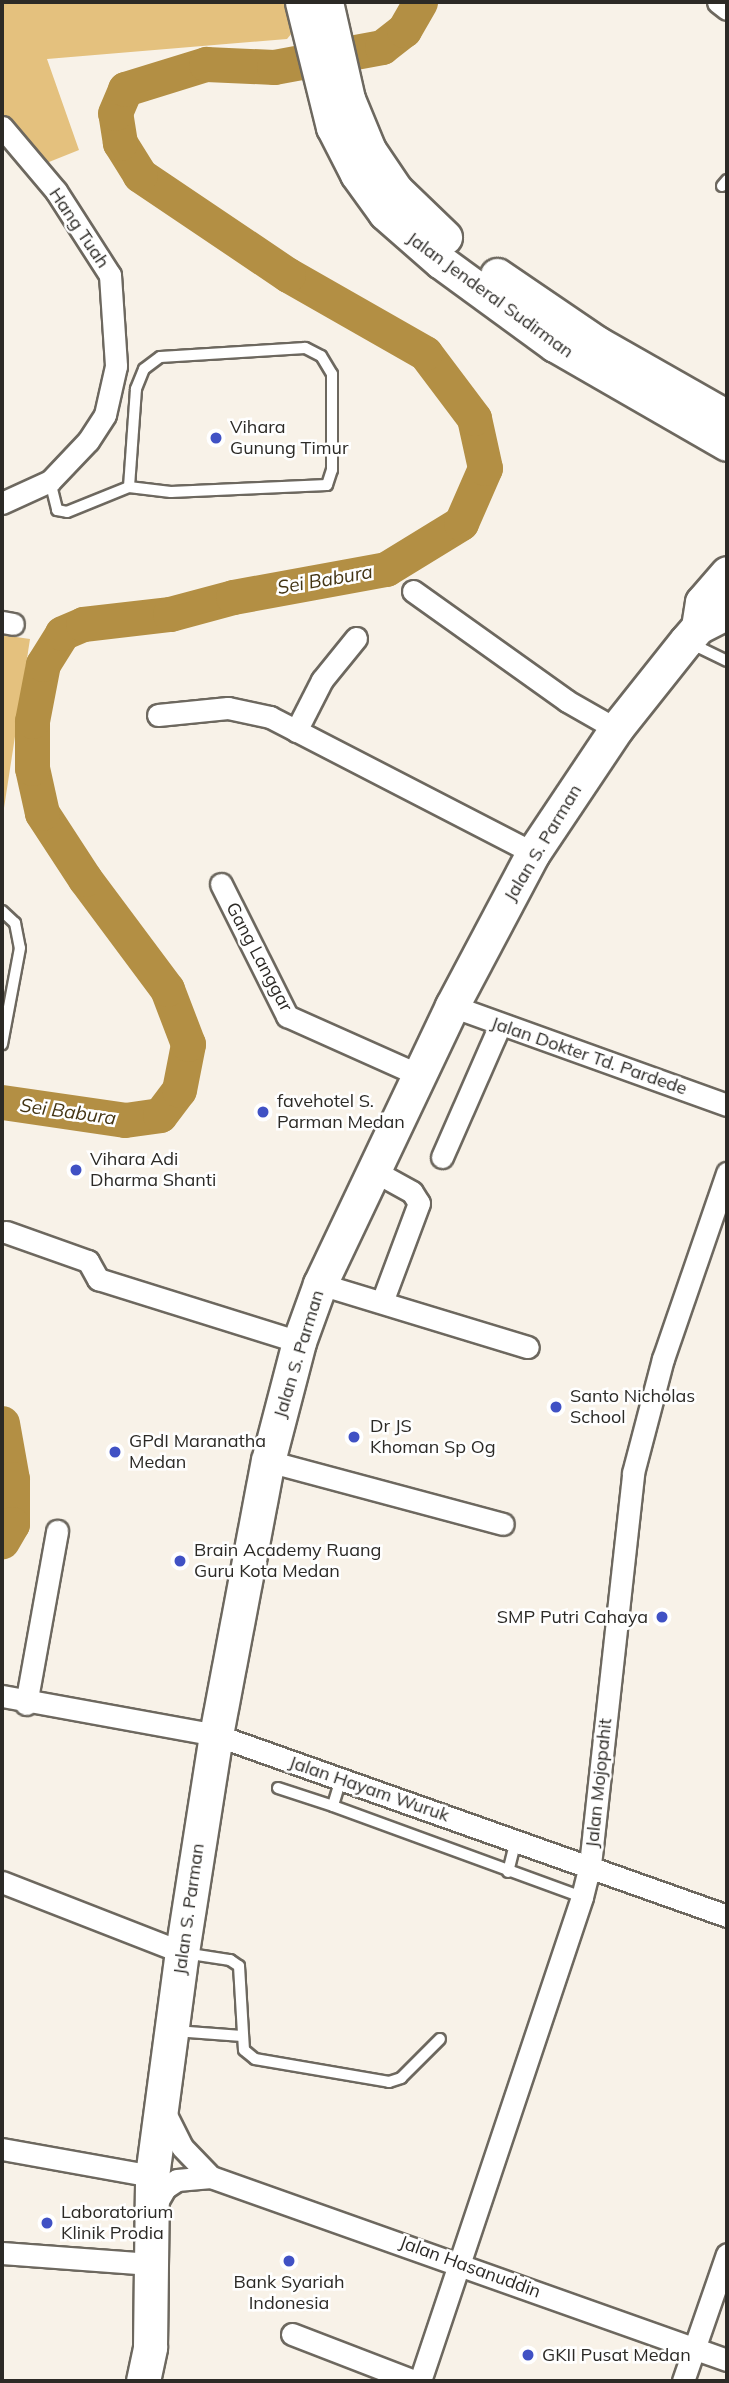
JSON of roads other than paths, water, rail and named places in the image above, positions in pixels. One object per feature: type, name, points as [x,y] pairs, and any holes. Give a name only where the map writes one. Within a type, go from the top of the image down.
[{"type":"main road","name":"Jalan Jenderal Sudirman","points":[[302,2],[337,101],[357,174],[409,237],[555,345],[727,444]]},
{"type":"main road","name":"Jalan Jenderal Sudirman","points":[[326,2],[337,101],[396,190],[426,221],[585,336],[722,410]]},
{"type":"main road","name":"Jalan S. Parman","points":[[692,634],[702,602],[727,573]]},
{"type":"main road","name":"Jalan S. Parman","points":[[143,2381],[150,2347],[149,2218],[152,2176],[182,1952],[216,1735],[268,1461],[299,1342],[320,1284],[419,1074],[533,853],[615,729],[692,634],[727,612]]},
{"type":"street","points":[[718,2],[727,9]]},
{"type":"street","name":"Hang Tuah","points":[[2,127],[56,191],[112,280],[116,366],[105,415],[50,481],[2,503]]},
{"type":"street","points":[[413,591],[567,701],[615,729]]},
{"type":"street","points":[[296,731],[322,680],[356,638]]},
{"type":"street","points":[[158,715],[228,708],[270,718],[533,853]]},
{"type":"street","name":"Gang Langgar","points":[[221,884],[287,1016],[419,1074]]},
{"type":"street","name":"Jalan Dokter Td. Pardede","points":[[452,1006],[500,1026],[727,1105]]},
{"type":"street","points":[[442,1157],[500,1026]]},
{"type":"street","points":[[374,1171],[412,1192],[419,1206],[382,1302]]},
{"type":"street","name":"Jalan Mojopahit","points":[[421,2381],[582,1898],[590,1865],[633,1473],[663,1359],[722,1200],[727,1173]]},
{"type":"street","points":[[6,1232],[88,1261],[98,1279],[299,1342]]},
{"type":"street","points":[[320,1284],[528,1347]]},
{"type":"street","points":[[268,1461],[503,1524]]},
{"type":"street","points":[[26,1704],[57,1531]]},
{"type":"street","name":"Jalan Hayam Wuruk","points":[[2,1696],[26,1704],[216,1735],[590,1865],[727,1916]]},
{"type":"street","points":[[2,1882],[182,1952]]},
{"type":"street","name":"Jalan Hasanuddin","points":[[162,2103],[182,2147],[211,2177]]},
{"type":"street","points":[[2,2149],[152,2176]]},
{"type":"street","name":"Jalan Hasanuddin","points":[[149,2218],[165,2188],[177,2180],[211,2177],[727,2360]]},
{"type":"street","points":[[2,2253],[151,2263]]},
{"type":"street","points":[[683,2381],[727,2255]]},
{"type":"street","points":[[292,2334],[414,2381]]},
{"type":"lane","points":[[50,481],[57,510],[67,512],[129,487],[172,492],[327,485],[332,470],[332,374],[321,356],[304,348],[160,357],[144,369],[136,388],[129,487]]},
{"type":"lane","points":[[692,634],[727,661]]},
{"type":"lane","points":[[2,911],[15,923],[20,948],[2,1044]]},
{"type":"lane","points":[[332,1806],[341,1779]]},
{"type":"lane","points":[[278,1788],[582,1898]]},
{"type":"lane","points":[[508,1872],[516,1840]]},
{"type":"lane","points":[[182,1952],[230,1959],[239,1966],[242,2036],[247,2055],[255,2059],[388,2082],[401,2078],[440,2039]]},
{"type":"lane","points":[[172,2030],[242,2036]]},
{"type":"waterway","name":"Sei Babura","points":[[2,1102],[125,1120],[160,1115],[179,1090],[188,1044],[167,989],[85,879],[42,813],[32,768],[32,721],[43,664],[62,633],[83,624],[170,614],[233,597],[386,569],[461,523],[485,468],[474,418],[425,353],[288,275],[140,175],[120,143],[115,113],[125,89],[206,64],[274,67],[382,47],[404,30],[420,2]]},
{"type":"waterway","name":"Sei Babura","points":[[2,1423],[12,1479],[12,1524],[2,1541]]},
{"type":"place","name":"Vihara Gunung Timur","points":[[216,438]]},
{"type":"place","name":"favehotel S. Parman Medan","points":[[263,1112]]},
{"type":"place","name":"Vihara Adi Dharma Shanti","points":[[76,1170]]},
{"type":"place","name":"Santo Nicholas School","points":[[556,1407]]},
{"type":"place","name":"Dr JS Khoman Sp Og","points":[[354,1437]]},
{"type":"place","name":"GPdI Maranatha Medan","points":[[115,1452]]},
{"type":"place","name":"Brain Academy Ruang Guru Kota Medan","points":[[180,1561]]},
{"type":"place","name":"SMP Putri Cahaya","points":[[662,1617]]},
{"type":"place","name":"Laboratorium Klinik Prodia","points":[[47,2223]]},
{"type":"place","name":"Bank Syariah Indonesia","points":[[289,2261]]},
{"type":"place","name":"GKII Pusat Medan","points":[[528,2355]]}]
